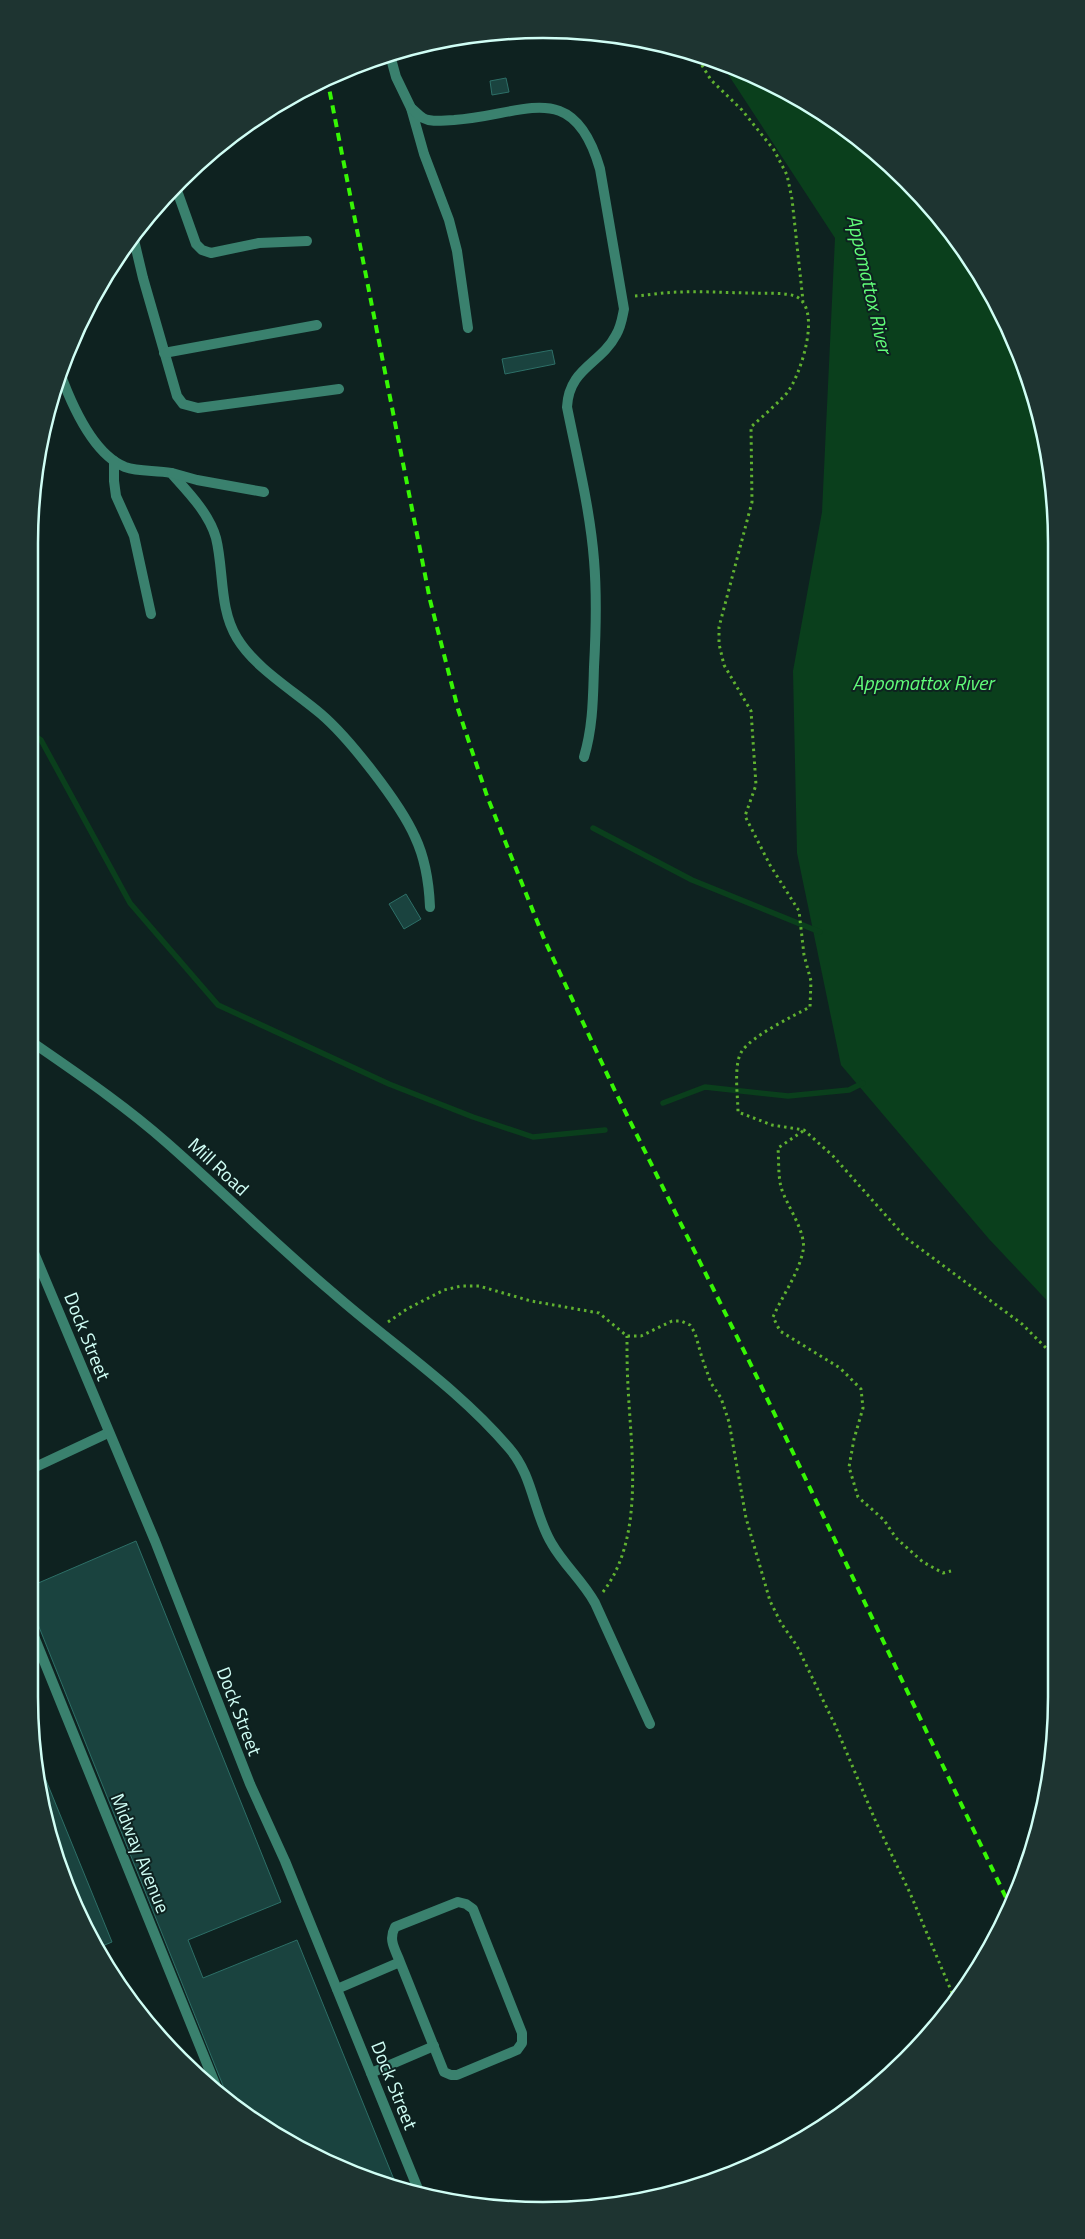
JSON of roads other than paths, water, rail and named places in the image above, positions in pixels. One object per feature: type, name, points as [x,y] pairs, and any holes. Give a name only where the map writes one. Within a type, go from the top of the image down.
[{"type":"street","points":[[392,61],[396,77],[411,108],[424,154],[449,220],[455,243],[468,328]]},
{"type":"street","points":[[411,108],[423,118],[435,121],[463,119],[537,107],[552,108],[574,118],[594,149],[600,169],[624,309],[622,324],[616,337],[578,375],[572,384],[567,407],[585,495],[594,560],[596,617],[593,713],[590,736],[584,757]]},
{"type":"street","points":[[178,193],[196,244],[202,250],[211,253],[259,243],[307,241]]},
{"type":"street","points":[[135,245],[142,278],[177,396],[183,404],[192,408],[339,389]]},
{"type":"street","points":[[164,352],[317,325]]},
{"type":"street","points":[[64,381],[83,423],[98,445],[114,461],[137,470],[171,473],[197,480],[264,492]]},
{"type":"street","points":[[114,461],[116,496],[134,536],[151,614]]},
{"type":"street","points":[[171,473],[192,496],[215,536],[230,623],[236,637],[250,656],[323,716],[337,730],[386,790],[407,820],[416,837],[424,859],[430,907]]},
{"type":"street","name":"Mill Road","points":[[37,1046],[115,1100],[165,1141],[307,1271],[443,1382],[510,1449],[524,1471],[551,1543],[585,1586],[595,1603],[650,1724]]},
{"type":"street","name":"Dock Street","points":[[37,1260],[155,1541],[250,1784],[285,1861],[416,2185]]},
{"type":"street","points":[[37,1466],[108,1433]]},
{"type":"street","name":"Midway Avenue","points":[[37,1644],[213,2078]]},
{"type":"street","points":[[458,1902],[466,1904],[473,1910],[522,2033],[522,2042],[517,2050],[451,2075],[444,2072],[400,1962],[392,1943],[391,1935],[395,1927],[458,1902]]},
{"type":"street","points":[[337,1989],[400,1962]]},
{"type":"street","points":[[372,2073],[434,2046]]},
{"type":"water","name":"Appomattox River","points":[[727,72],[795,105],[823,123],[850,142],[900,185],[943,235],[980,290],[1009,349],[1021,380],[1030,412],[1038,444],[1043,477],[1048,542],[1048,1302],[989,1239],[841,1065],[797,853],[793,671],[822,512],[835,238]]},
{"type":"waterway","points":[[37,737],[41,740],[130,903],[218,1005],[389,1084],[473,1117],[533,1137],[605,1130]]},
{"type":"waterway","points":[[593,828],[692,880],[820,932]]},
{"type":"waterway","points":[[663,1103],[705,1087],[788,1096],[849,1090],[863,1083]]},
{"type":"railway","points":[[328,86],[430,600],[458,709],[487,796],[545,941],[615,1091],[753,1369],[1006,1897]]}]
